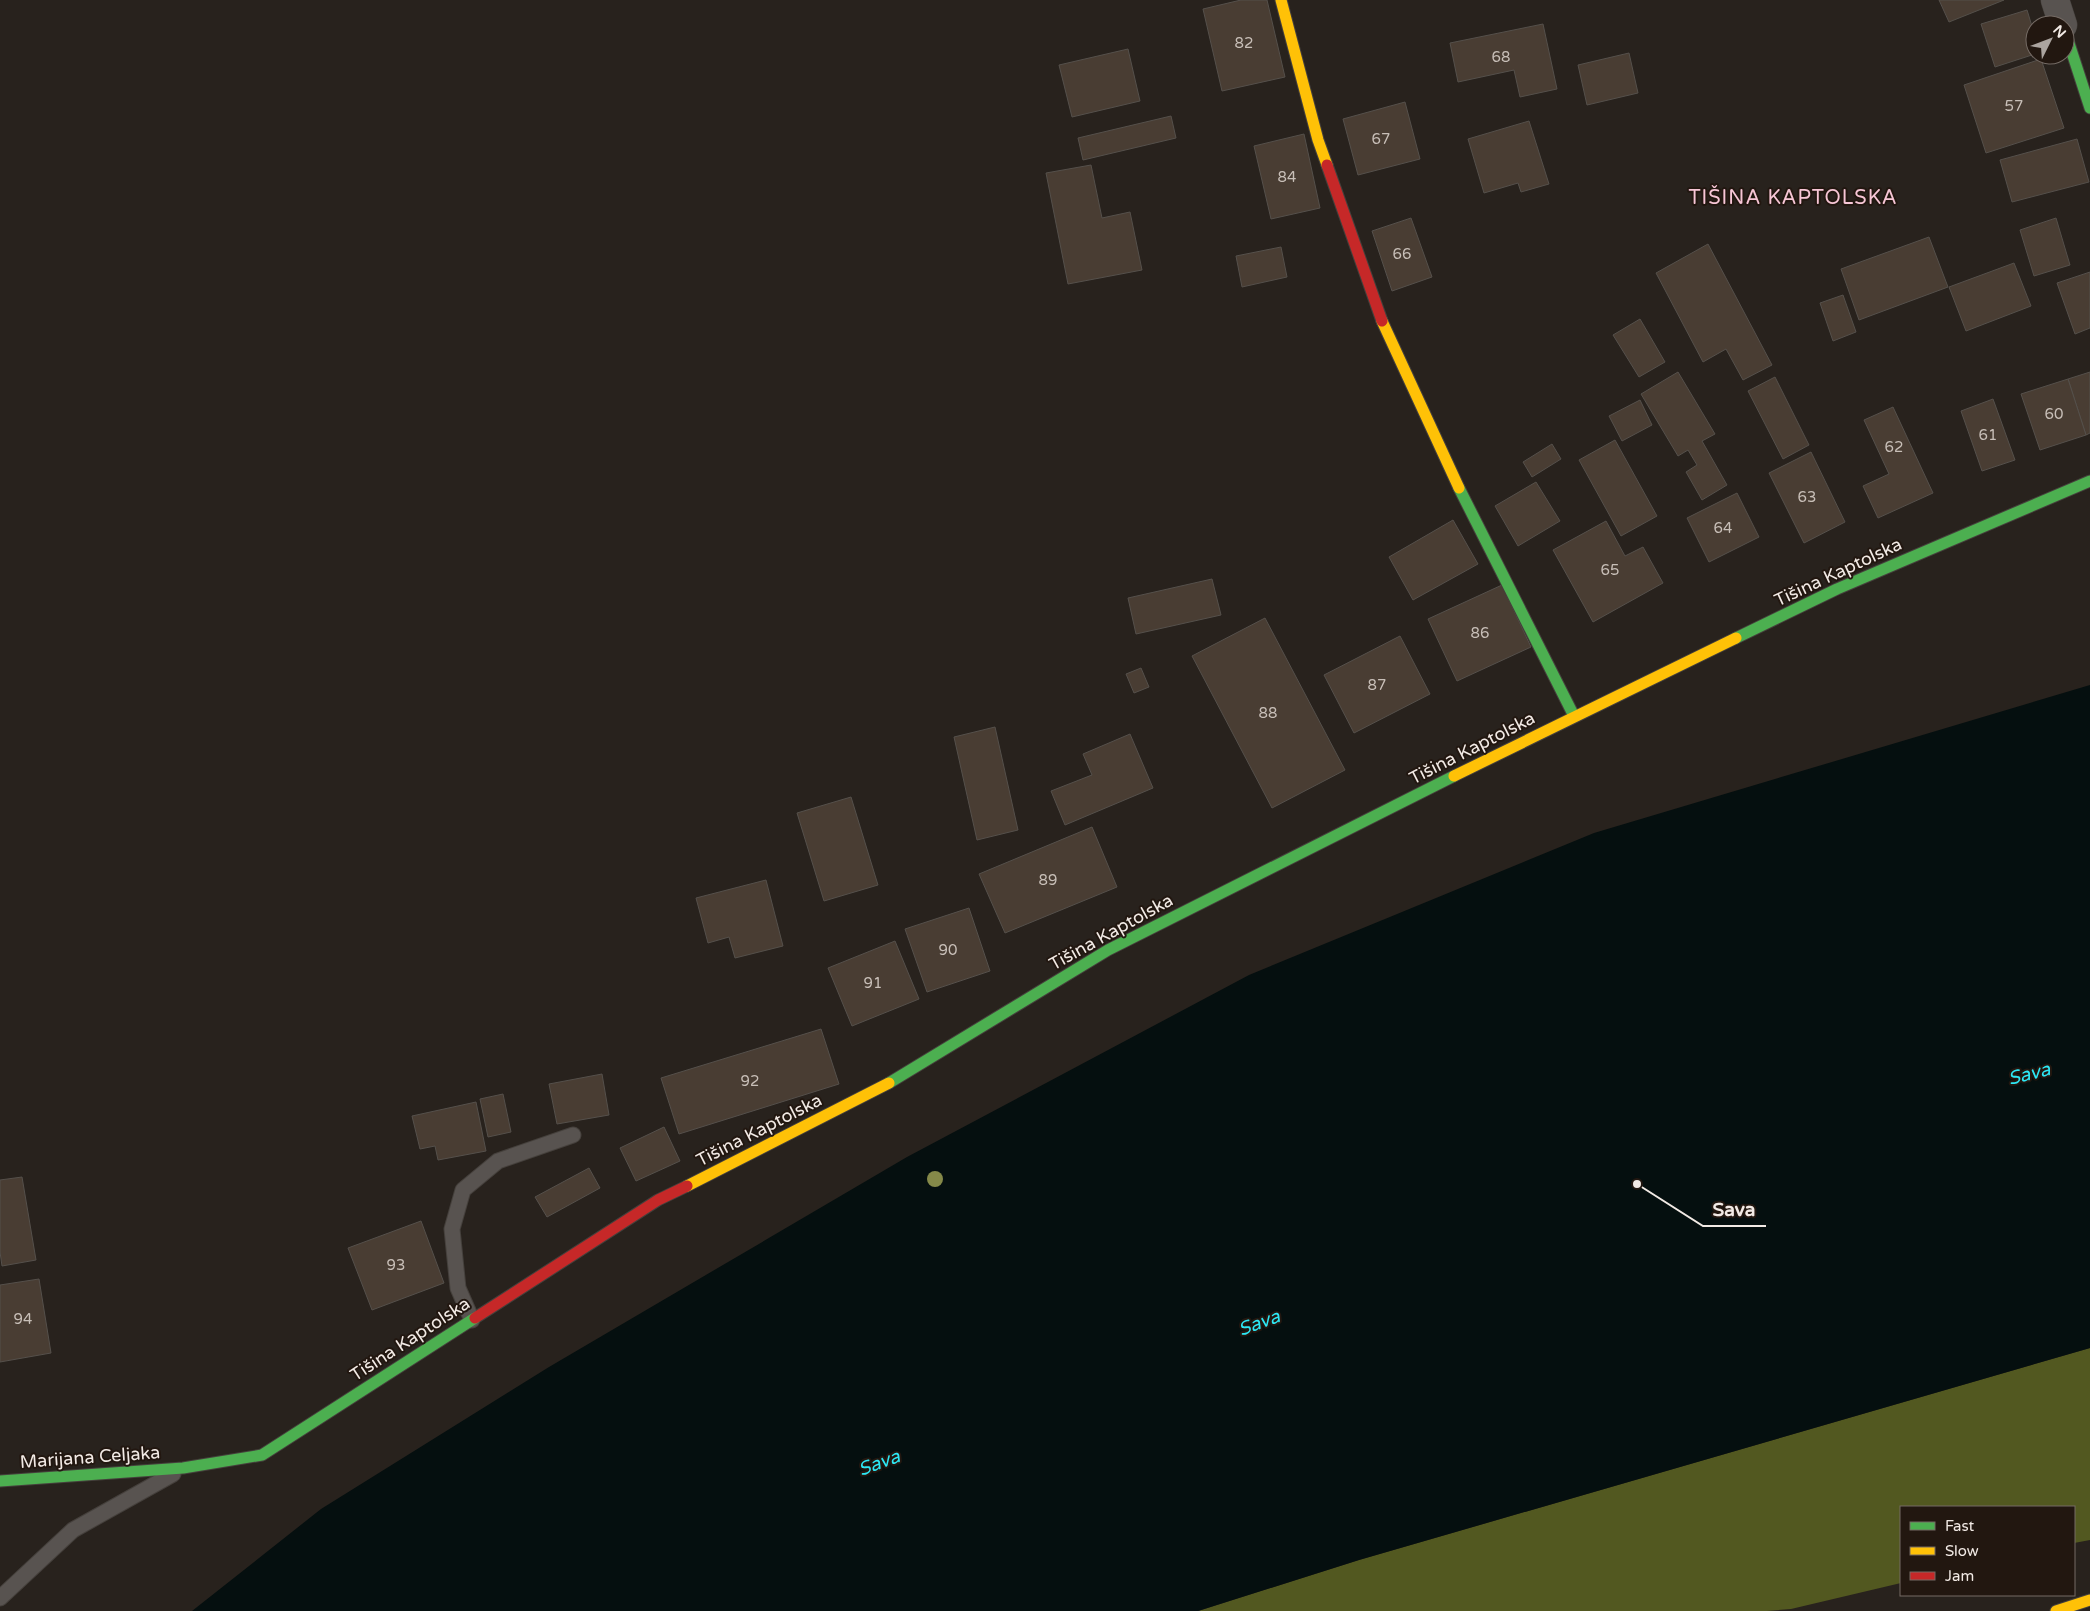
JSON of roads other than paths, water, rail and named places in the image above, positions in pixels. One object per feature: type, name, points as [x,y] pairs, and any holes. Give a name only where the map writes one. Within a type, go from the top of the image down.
[{"type":"main road","points":[[1281,0],[1318,140],[1386,333],[1473,517],[1574,716]]},
{"type":"main road","points":[[2075,62],[2090,108]]},
{"type":"main road","name":"Tišina Kaptolska","points":[[183,1468],[262,1455],[658,1200],[872,1093],[1108,950],[1574,716],[1837,589],[2090,481]]},
{"type":"main road","name":"Marijana Celjaka","points":[[0,1481],[183,1468]]},
{"type":"main road","points":[[2056,1611],[2090,1600]]},
{"type":"street","points":[[2055,0],[2060,15]]},
{"type":"lane","points":[[472,1320],[458,1288],[452,1229],[463,1190],[498,1161],[573,1136]]},
{"type":"lane","points":[[0,1598],[72,1530],[183,1468]]},
{"type":"water","points":[[2090,685],[2090,1348],[1359,1560],[1198,1611],[192,1611],[321,1509],[549,1367],[907,1157],[1249,975],[1594,833]]},
{"type":"place","name":"Sava","points":[[1637,1184]]},
{"type":"district","name":"TIŠINA KAPTOLSKA","points":[[1793,198]]}]
